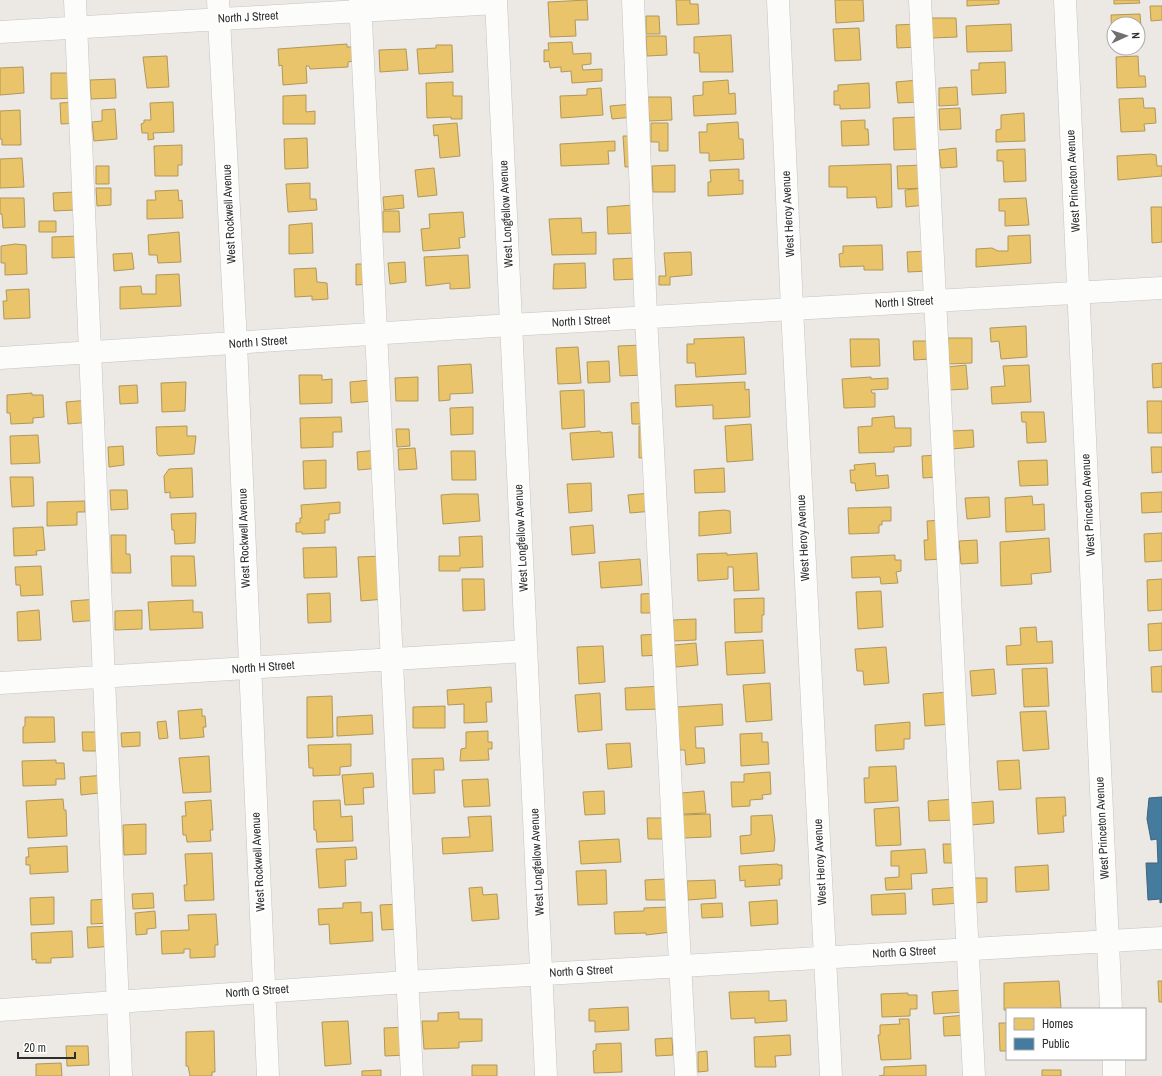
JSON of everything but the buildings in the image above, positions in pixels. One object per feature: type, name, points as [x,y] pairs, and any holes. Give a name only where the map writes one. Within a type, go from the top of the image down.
[{"type":"street","points":[[75,0],[121,1076]]},
{"type":"street","points":[[632,0],[646,317],[686,1076]]},
{"type":"street","name":"West Heroy Avenue","points":[[778,0],[830,1076]]},
{"type":"street","points":[[920,0],[974,1076]]},
{"type":"street","name":"West Princeton Avenue","points":[[1064,0],[1111,1008]]},
{"type":"street","name":"North J Street","points":[[0,32],[76,27],[218,9],[496,1]]},
{"type":"street","name":"West Longfellow Avenue","points":[[496,1],[546,1076]]},
{"type":"street","points":[[360,5],[390,659],[412,1076]]},
{"type":"street","name":"West Rockwell Avenue","points":[[218,9],[236,343],[268,1076]]},
{"type":"street","name":"North I Street","points":[[0,358],[792,308],[1162,288]]},
{"type":"street","name":"North H Street","points":[[0,683],[526,651]]},
{"type":"street","name":"North G Street","points":[[0,1010],[264,991],[681,965],[1162,938]]},
{"type":"street","points":[[1114,1060],[1114,1076]]}]
